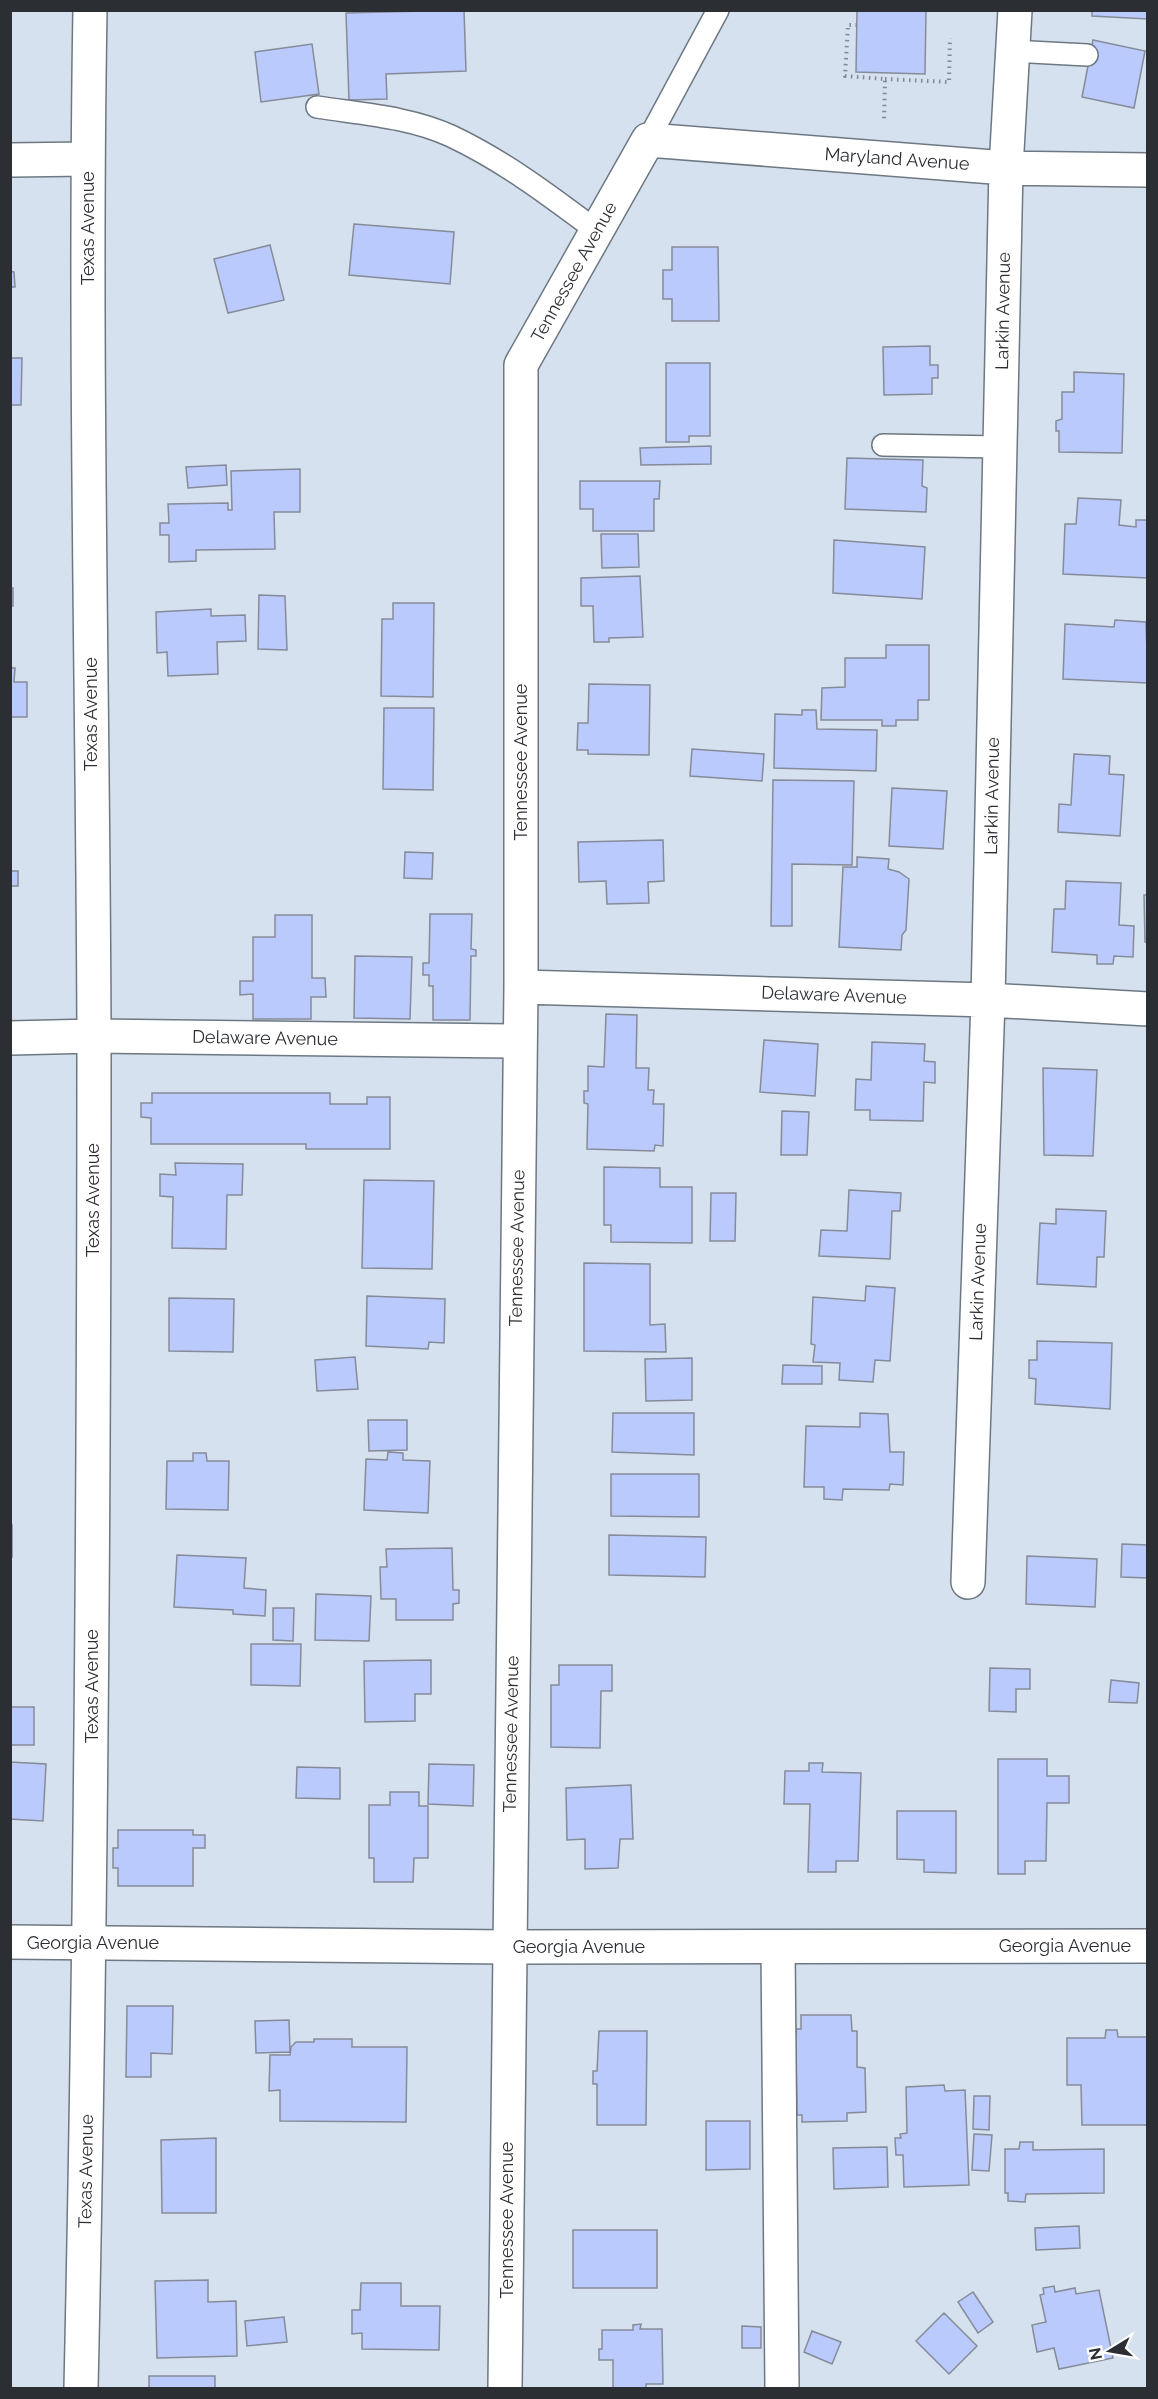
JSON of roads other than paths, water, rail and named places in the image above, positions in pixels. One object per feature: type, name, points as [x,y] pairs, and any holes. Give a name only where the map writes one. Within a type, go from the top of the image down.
[{"type":"street","name":"Texas Avenue","points":[[81,2388],[91,1942],[94,1036],[87,159],[90,10]]},
{"type":"street","name":"Larkin Avenue","points":[[968,1582],[988,1000],[1006,168],[1015,10]]},
{"type":"street","name":"Maryland Avenue","points":[[648,140],[1006,168],[1148,171]]},
{"type":"street","name":"Tennessee Avenue","points":[[505,2388],[508,1947],[521,987],[521,365],[648,140]]},
{"type":"street","points":[[10,160],[87,159]]},
{"type":"street","name":"Delaware Avenue","points":[[521,987],[988,1000],[1148,1009]]},
{"type":"street","name":"Delaware Avenue","points":[[10,1038],[94,1036],[520,1041]]},
{"type":"street","name":"Georgia Avenue","points":[[10,1942],[508,1947],[1148,1946]]},
{"type":"street","points":[[778,1947],[782,2388]]},
{"type":"lane","points":[[648,140],[718,10]]},
{"type":"lane","points":[[1013,51],[1087,55]]},
{"type":"lane","points":[[317,107],[393,118],[450,136],[528,179],[597,231]]},
{"type":"lane","points":[[883,445],[1000,447]]}]
